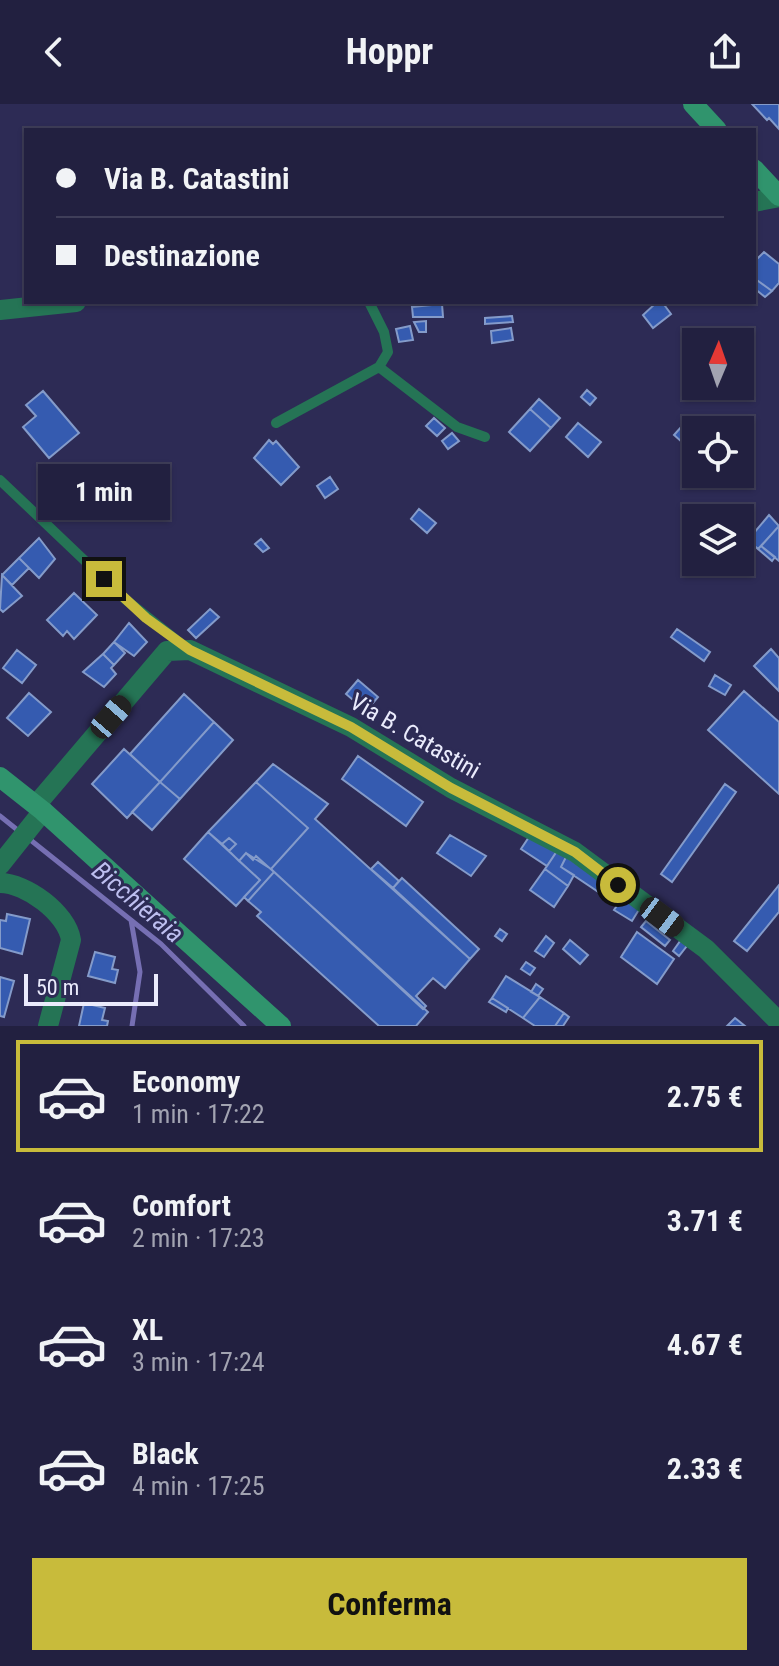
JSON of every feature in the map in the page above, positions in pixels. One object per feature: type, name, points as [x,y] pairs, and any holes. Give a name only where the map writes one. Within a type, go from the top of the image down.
[{"type":"main road","points":[[693,104],[715,128]]},
{"type":"main road","points":[[756,171],[779,196]]},
{"type":"main road","points":[[0,777],[281,1026]]},
{"type":"street","points":[[756,202],[779,196]]},
{"type":"street","points":[[0,310],[57,304]]},
{"type":"street","points":[[0,865],[38,812],[167,651],[190,650]]},
{"type":"street","name":"Via B. Catastini","points":[[190,650],[351,727],[451,788],[575,852],[706,949],[778,1024]]},
{"type":"street","points":[[0,883],[21,886],[63,919],[69,929],[71,940],[48,1026]]},
{"type":"lane","points":[[276,423],[379,367],[388,352],[384,332],[370,304]]},
{"type":"lane","points":[[379,367],[457,427],[485,437]]},
{"type":"lane","points":[[0,480],[135,609],[190,650]]},
{"type":"building","points":[[752,104],[779,104],[779,129],[769,118],[767,120]]},
{"type":"building","points":[[764,252],[779,264],[779,283],[772,291],[756,279],[756,260]]},
{"type":"building","points":[[756,279],[772,291],[765,297],[756,290]]},
{"type":"building","points":[[442,304],[443,317],[413,317],[412,307]]},
{"type":"building","points":[[655,304],[664,304],[671,314],[653,328],[643,315]]},
{"type":"building","points":[[512,316],[513,322],[485,324],[485,318]]},
{"type":"building","points":[[426,321],[426,332],[419,332],[414,322]]},
{"type":"building","points":[[410,326],[413,340],[399,342],[396,329]]},
{"type":"building","points":[[511,328],[513,340],[492,343],[491,331]]},
{"type":"building","points":[[587,390],[596,398],[590,405],[581,397]]},
{"type":"building","points":[[43,391],[79,433],[49,458],[23,427],[36,416],[26,405]]},
{"type":"building","points":[[539,399],[560,418],[551,428],[530,409]]},
{"type":"building","points":[[530,409],[551,428],[530,451],[509,432]]},
{"type":"building","points":[[434,418],[445,428],[437,436],[426,426]]},
{"type":"building","points":[[578,423],[601,442],[588,457],[566,437]]},
{"type":"building","points":[[682,426],[682,442],[674,435]]},
{"type":"building","points":[[452,433],[459,441],[448,449],[442,441]]},
{"type":"building","points":[[269,440],[273,444],[276,441],[299,467],[281,485],[254,458]]},
{"type":"building","points":[[330,477],[338,489],[325,498],[317,486]]},
{"type":"building","points":[[50,484],[56,492],[47,500],[43,491]]},
{"type":"building","points":[[419,509],[436,523],[427,533],[411,519]]},
{"type":"building","points":[[769,515],[779,526],[758,549],[754,545],[754,533]]},
{"type":"building","points":[[779,526],[779,561],[761,546]]},
{"type":"building","points":[[39,538],[55,559],[39,578],[19,558]]},
{"type":"building","points":[[261,539],[269,548],[263,552],[255,544]]},
{"type":"building","points":[[761,546],[775,557],[772,561],[758,549]]},
{"type":"building","points":[[19,558],[29,568],[12,585],[2,575]]},
{"type":"building","points":[[2,575],[22,596],[3,612],[0,609]]},
{"type":"building","points":[[74,593],[97,615],[74,639],[67,631],[63,636],[47,620]]},
{"type":"building","points":[[210,609],[219,617],[196,638],[188,630]]},
{"type":"building","points":[[129,623],[147,642],[134,656],[114,642]]},
{"type":"building","points":[[677,629],[710,652],[704,661],[671,637]]},
{"type":"building","points":[[114,642],[125,653],[114,665],[103,654]]},
{"type":"building","points":[[771,649],[779,658],[779,691],[754,666]]},
{"type":"building","points":[[17,650],[36,665],[22,683],[3,668]]},
{"type":"building","points":[[103,654],[114,665],[111,668],[116,674],[104,687],[83,672]]},
{"type":"building","points":[[715,675],[731,685],[725,695],[709,686]]},
{"type":"building","points":[[358,680],[378,697],[366,711],[346,694]]},
{"type":"building","points":[[744,691],[779,722],[779,794],[708,730]]},
{"type":"building","points":[[29,693],[51,712],[28,736],[7,718]]},
{"type":"building","points":[[184,694],[214,722],[160,782],[130,754]]},
{"type":"building","points":[[214,722],[233,740],[180,799],[160,782]]},
{"type":"building","points":[[124,749],[160,782],[127,818],[92,784]]},
{"type":"building","points":[[358,756],[423,802],[406,826],[342,779]]},
{"type":"building","points":[[273,764],[328,804],[315,819],[470,959],[445,988],[433,978],[416,996],[426,1006],[423,1009],[271,869],[308,828],[256,782]]},
{"type":"building","points":[[160,782],[180,799],[152,830],[132,812]]},
{"type":"building","points":[[256,782],[308,828],[271,869],[246,853],[239,861],[229,851],[236,844],[229,838],[222,844],[208,832]]},
{"type":"building","points":[[725,784],[736,792],[672,882],[661,874]]},
{"type":"building","points":[[208,832],[260,880],[236,906],[184,859]]},
{"type":"building","points":[[531,834],[557,851],[547,866],[521,849]]},
{"type":"building","points":[[450,835],[486,856],[471,876],[437,853]]},
{"type":"building","points":[[229,838],[236,844],[229,851],[222,844]]},
{"type":"building","points":[[557,851],[566,857],[561,867],[574,875],[568,886],[545,869]]},
{"type":"building","points":[[246,853],[253,860],[256,856],[274,872],[248,901],[244,897],[260,880],[239,861]]},
{"type":"building","points":[[566,857],[612,881],[603,895],[561,867]]},
{"type":"building","points":[[378,862],[399,881],[393,888],[371,869]]},
{"type":"building","points":[[545,869],[568,886],[554,907],[530,890]]},
{"type":"building","points":[[274,872],[428,1012],[416,1026],[379,1026],[257,916],[261,912],[248,901]]},
{"type":"building","points":[[402,878],[479,949],[470,959],[393,888]]},
{"type":"building","points":[[779,885],[779,912],[747,951],[734,941]]},
{"type":"building","points":[[623,897],[640,908],[632,921],[614,910]]},
{"type":"building","points":[[7,914],[30,919],[22,954],[0,948],[0,920],[6,921]]},
{"type":"building","points":[[646,921],[670,940],[665,946],[641,927]]},
{"type":"building","points":[[500,929],[507,934],[502,941],[495,936]]},
{"type":"building","points":[[637,932],[674,959],[657,984],[621,957]]},
{"type":"building","points":[[546,936],[554,943],[544,957],[535,951]]},
{"type":"building","points":[[683,937],[690,942],[679,956],[673,951]]},
{"type":"building","points":[[570,940],[588,955],[580,964],[563,949]]},
{"type":"building","points":[[95,952],[115,957],[112,969],[118,970],[115,983],[88,976]]},
{"type":"building","points":[[526,962],[535,968],[530,975],[521,969]]},
{"type":"building","points":[[506,976],[540,997],[523,1018],[492,998]]},
{"type":"building","points":[[0,977],[14,981],[4,1017],[0,1016]]},
{"type":"building","points":[[536,984],[543,989],[538,996],[531,992]]},
{"type":"building","points":[[540,997],[564,1013],[555,1026],[535,1026],[523,1018]]},
{"type":"building","points":[[492,998],[508,1008],[506,1012],[489,1002]]},
{"type":"building","points":[[84,1003],[105,1008],[102,1020],[108,1021],[107,1026],[79,1026]]},
{"type":"building","points":[[564,1013],[569,1017],[563,1026],[555,1026]]},
{"type":"building","points":[[735,1018],[745,1026],[727,1026]]},
{"type":"waterway","name":"Bicchieraia","points":[[0,816],[20,832]]},
{"type":"waterway","name":"Bicchieraia","points":[[28,838],[161,944],[244,1026]]},
{"type":"waterway","points":[[131,920],[140,972],[132,1026]]},
{"type":"route","points":[[104,579],[178,643],[351,727],[451,788],[575,852],[618,885]]}]
